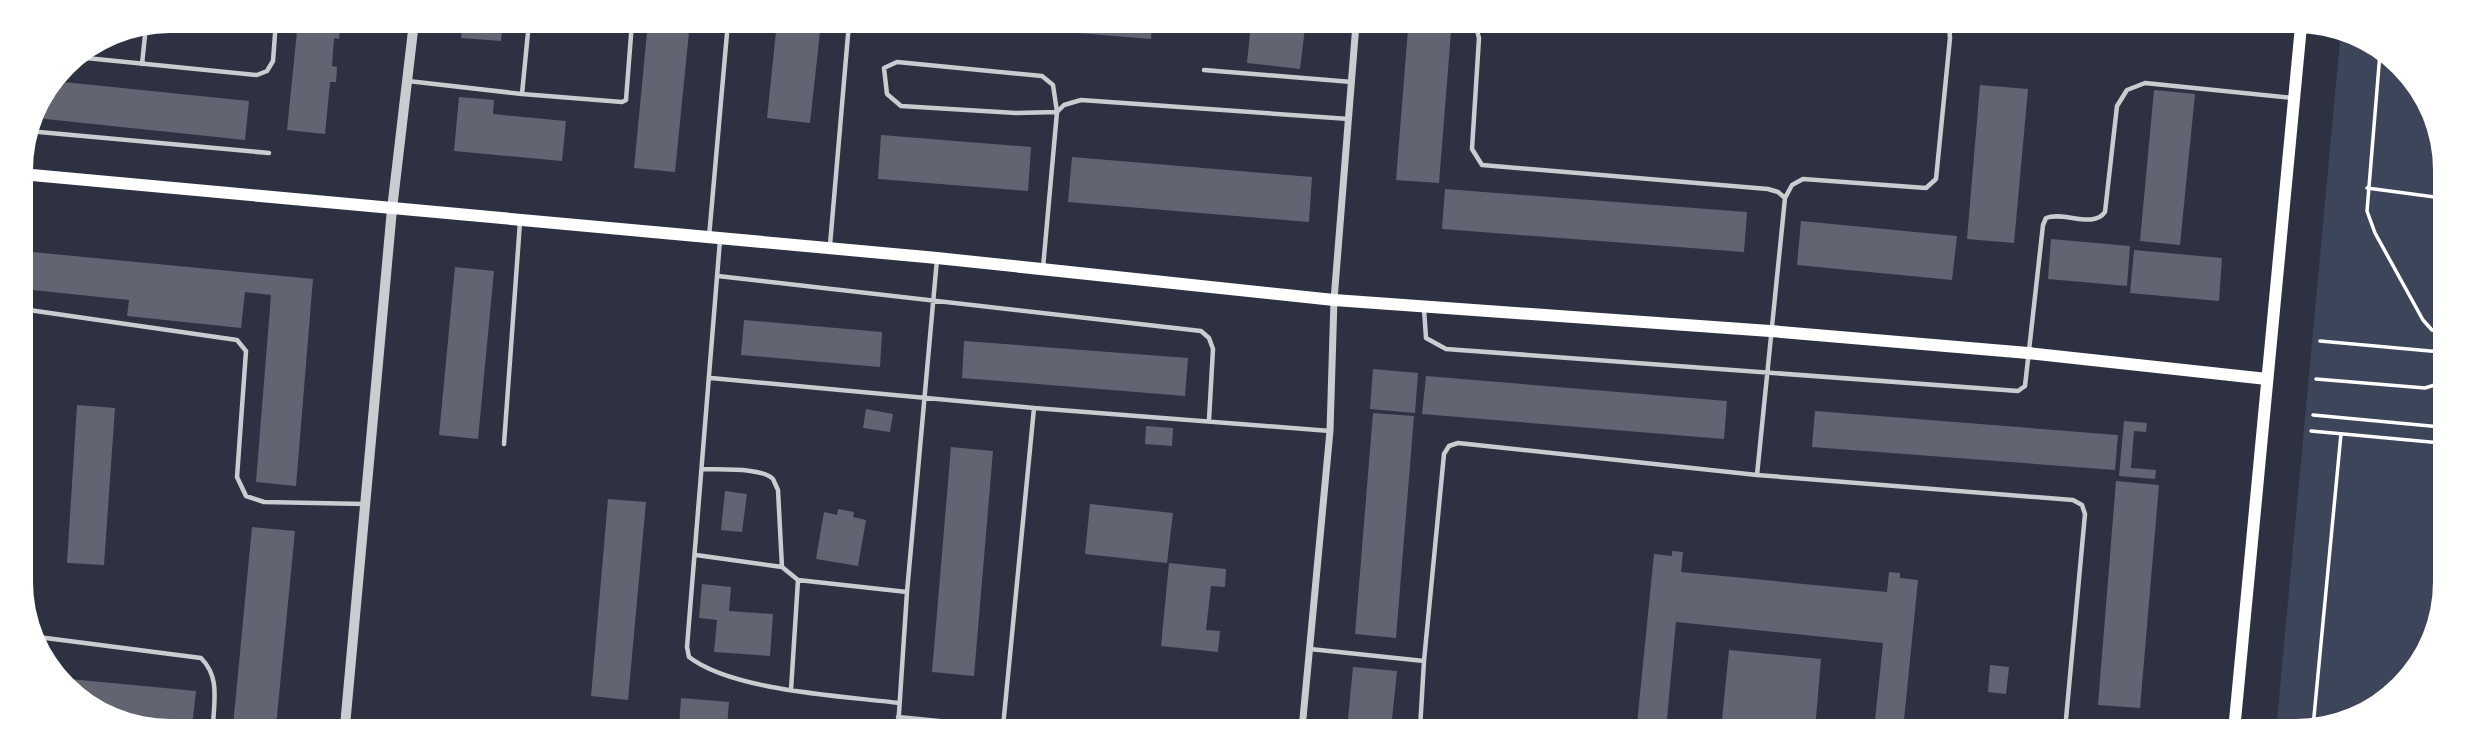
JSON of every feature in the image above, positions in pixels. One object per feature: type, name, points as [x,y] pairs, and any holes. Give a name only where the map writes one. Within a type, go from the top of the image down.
[{"type":"main road","points":[[2235,718],[2300,33]]},
{"type":"main road","points":[[34,175],[937,258],[1334,300],[1770,331],[2028,353],[2267,379]]},
{"type":"street","points":[[1303,718],[1330,431],[1334,300],[1355,33]]},
{"type":"street","points":[[346,719],[392,209],[413,34]]},
{"type":"lane","points":[[1478,33],[1472,149],[1482,165],[1768,189],[1785,198]]},
{"type":"lane","points":[[1758,475],[1785,198],[1792,186],[1803,179],[1926,188],[1932,184],[1936,179],[1950,33]]},
{"type":"lane","points":[[91,59],[257,75],[267,71],[273,61],[275,34]]},
{"type":"lane","points":[[522,94],[528,34]]},
{"type":"lane","points":[[408,81],[622,102],[626,100],[631,34]]},
{"type":"lane","points":[[727,34],[715,238],[718,276],[687,647],[689,657],[700,666],[744,681],[899,704]]},
{"type":"lane","points":[[830,248],[848,34]]},
{"type":"lane","points":[[142,64],[145,36]]},
{"type":"lane","points":[[1043,269],[1056,112],[1053,85],[1042,76],[897,62],[884,68],[887,94],[901,106],[1016,113],[1056,112],[1063,105],[1081,100],[1350,119]]},
{"type":"lane","points":[[1204,70],[1352,82]]},
{"type":"lane","points":[[1423,308],[1426,338],[1446,349],[2018,391],[2025,386],[2043,225],[2046,218],[2053,215],[2096,219],[2102,217],[2105,212],[2117,106],[2127,90],[2145,83],[2294,98]]},
{"type":"lane","points":[[39,132],[269,153]]},
{"type":"lane","points":[[504,444],[520,221]]},
{"type":"lane","points":[[923,719],[898,716],[937,258]]},
{"type":"lane","points":[[718,276],[1201,331],[1209,338],[1213,349],[1209,420]]},
{"type":"lane","points":[[34,311],[237,340],[246,351],[237,477],[246,496],[264,502],[365,504]]},
{"type":"lane","points":[[711,378],[1034,408],[1330,431]]},
{"type":"lane","points":[[1004,719],[1034,408]]},
{"type":"lane","points":[[1421,718],[1444,454],[1449,446],[1458,443],[1758,475],[2073,500],[2082,505],[2085,514],[2066,718]]},
{"type":"lane","points":[[703,469],[752,471],[774,480],[780,501],[782,568]]},
{"type":"lane","points":[[696,555],[782,568],[798,580],[907,592]]},
{"type":"lane","points":[[791,690],[798,580]]},
{"type":"lane","points":[[46,638],[201,657],[209,666],[215,681],[213,719]]},
{"type":"lane","points":[[1309,649],[1424,661]]},
{"type":"path","points":[[2379,62],[2367,211],[2375,233],[2423,320],[2433,330]]},
{"type":"path","points":[[2367,188],[2433,197]]},
{"type":"path","points":[[2320,341],[2433,351]]},
{"type":"path","points":[[2316,379],[2426,388],[2433,386]]},
{"type":"path","points":[[2313,415],[2433,426]]},
{"type":"path","points":[[2311,431],[2433,443]]},
{"type":"path","points":[[2314,717],[2341,434]]},
{"type":"shaded area","points":[[2340,41],[2364,52],[2393,73],[2422,118],[2432,152],[2432,600],[2422,634],[2414,650],[2386,685],[2364,700],[2331,714],[2277,718]]},
{"type":"building","points":[[1250,33],[1304,33],[1300,69],[1247,63]]},
{"type":"building","points":[[1408,33],[1451,33],[1439,183],[1396,180]]},
{"type":"building","points":[[297,34],[340,34],[339,39],[334,38],[332,66],[337,67],[336,82],[330,82],[325,134],[287,130]]},
{"type":"building","points":[[462,34],[502,34],[501,41],[461,38]]},
{"type":"building","points":[[647,34],[689,34],[675,172],[634,168]]},
{"type":"building","points":[[776,34],[820,34],[810,123],[767,118]]},
{"type":"building","points":[[1085,34],[1151,34],[1151,39]]},
{"type":"building","points":[[65,82],[249,101],[245,140],[44,119]]},
{"type":"building","points":[[1980,85],[2028,89],[2014,243],[1967,239]]},
{"type":"building","points":[[2154,90],[2195,94],[2180,245],[2140,241]]},
{"type":"building","points":[[459,97],[494,100],[493,114],[566,121],[562,161],[454,151]]},
{"type":"building","points":[[881,135],[1031,147],[1028,191],[878,179]]},
{"type":"building","points":[[1072,157],[1312,177],[1309,222],[1068,202]]},
{"type":"building","points":[[1445,189],[1747,212],[1744,252],[1442,229]]},
{"type":"building","points":[[1801,221],[1957,236],[1952,280],[1797,265]]},
{"type":"building","points":[[2051,239],[2130,246],[2127,286],[2048,279]]},
{"type":"building","points":[[2134,250],[2222,258],[2219,301],[2130,293]]},
{"type":"building","points":[[34,252],[313,279],[296,486],[256,482],[271,295],[245,292],[241,328],[127,316],[129,300],[34,290]]},
{"type":"building","points":[[455,267],[494,271],[478,439],[439,435]]},
{"type":"building","points":[[744,320],[882,332],[880,367],[741,355]]},
{"type":"building","points":[[964,341],[1188,358],[1185,396],[962,378]]},
{"type":"building","points":[[1373,369],[1418,373],[1415,413],[1370,409]]},
{"type":"building","points":[[1426,376],[1727,401],[1724,439],[1422,414]]},
{"type":"building","points":[[77,405],[115,408],[104,565],[67,563]]},
{"type":"building","points":[[866,409],[893,414],[890,432],[863,428]]},
{"type":"building","points":[[1815,411],[2118,435],[2115,470],[1812,447]]},
{"type":"building","points":[[1373,413],[1414,416],[1396,638],[1355,634]]},
{"type":"building","points":[[2124,421],[2147,423],[2146,432],[2134,431],[2131,468],[2156,470],[2155,479],[2119,476]]},
{"type":"building","points":[[1146,426],[1173,428],[1172,446],[1145,444]]},
{"type":"building","points":[[951,447],[993,451],[974,676],[932,672]]},
{"type":"building","points":[[2116,481],[2159,485],[2140,708],[2098,705]]},
{"type":"building","points":[[725,491],[747,494],[742,532],[721,530]]},
{"type":"building","points":[[608,499],[646,502],[628,700],[591,696]]},
{"type":"building","points":[[1090,504],[1173,513],[1167,563],[1085,554]]},
{"type":"building","points":[[838,509],[854,512],[853,517],[866,520],[858,566],[816,559],[824,512],[837,515]]},
{"type":"building","points":[[252,527],[295,531],[277,719],[234,719]]},
{"type":"building","points":[[1672,551],[1683,552],[1681,572],[1887,592],[1889,572],[1900,573],[1900,578],[1918,580],[1904,718],[1875,718],[1883,643],[1676,622],[1667,718],[1638,718],[1654,554],[1672,556]]},
{"type":"building","points":[[1169,563],[1226,569],[1225,587],[1211,586],[1206,630],[1220,631],[1218,652],[1161,646]]},
{"type":"building","points":[[702,584],[731,587],[729,611],[773,614],[770,656],[714,652],[717,620],[699,618]]},
{"type":"building","points":[[1729,650],[1821,659],[1816,718],[1722,718]]},
{"type":"building","points":[[1990,665],[2009,667],[2006,694],[1988,692]]},
{"type":"building","points":[[1353,667],[1397,671],[1392,718],[1348,718]]},
{"type":"building","points":[[73,679],[196,691],[193,719],[152,718],[118,708]]},
{"type":"building","points":[[681,698],[729,702],[728,719],[680,719]]}]
